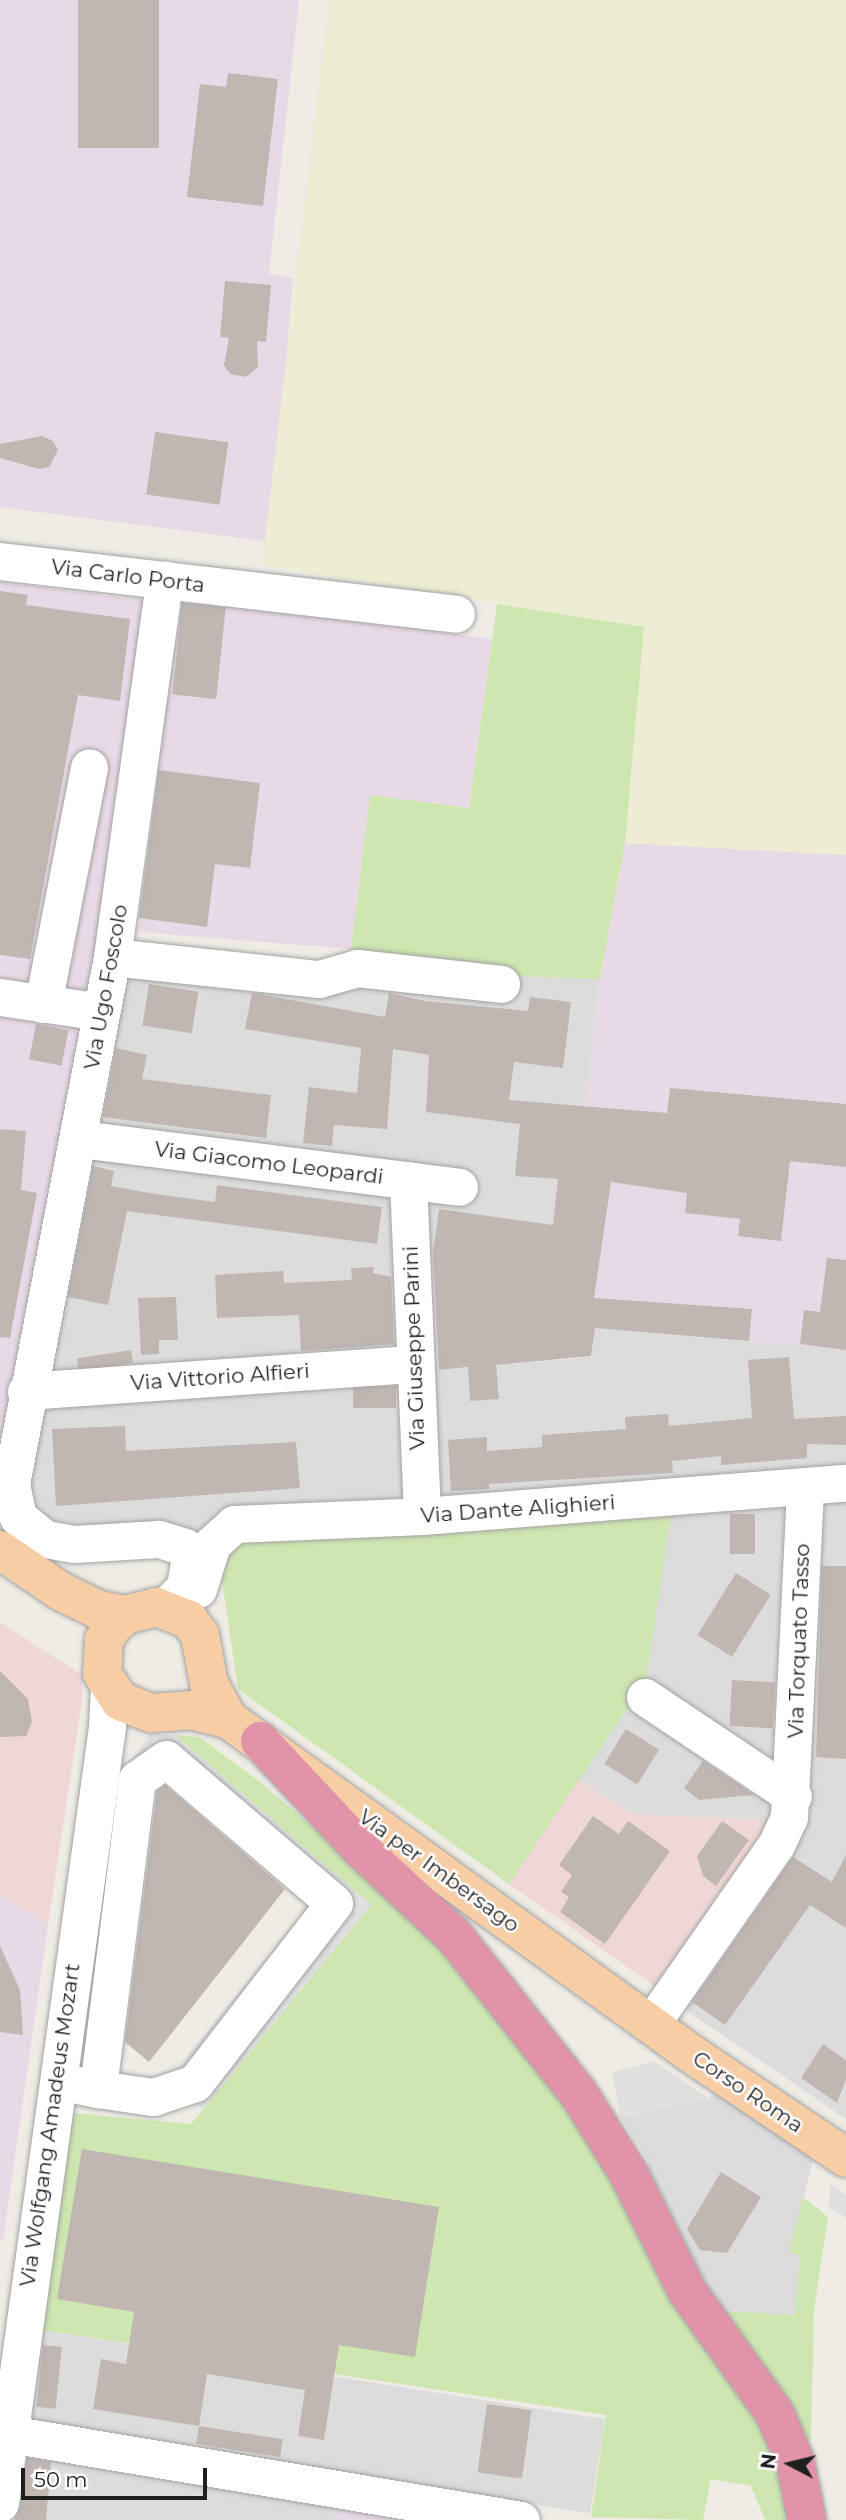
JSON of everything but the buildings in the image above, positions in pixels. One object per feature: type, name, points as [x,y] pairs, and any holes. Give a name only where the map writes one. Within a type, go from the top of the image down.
[{"type":"highway","points":[[260,1741],[361,1849],[455,1937],[579,2094],[629,2174],[687,2291],[775,2414],[795,2460],[807,2520]]},
{"type":"main road","name":"Via per Imbersago","points":[[0,1550],[80,1601],[189,1620],[228,1718]]},
{"type":"main road","name":"Via per Imbersago","points":[[0,1564],[73,1618],[105,1673],[134,1710],[228,1718],[651,2024]]},
{"type":"main road","points":[[105,1673],[113,1626],[141,1611]]},
{"type":"main road","points":[[161,1712],[199,1688],[203,1653]]},
{"type":"main road","name":"Corso Roma","points":[[651,2024],[841,2155]]},
{"type":"street","name":"Via Carlo Porta","points":[[0,561],[456,614]]},
{"type":"street","name":"Via Ugo Foscolo","points":[[26,1391],[80,1139],[112,957],[164,580]]},
{"type":"street","points":[[43,1003],[89,767]]},
{"type":"street","points":[[112,957],[319,979],[357,968],[501,984]]},
{"type":"street","points":[[0,997],[101,1012]]},
{"type":"street","name":"Via Giacomo Leopardi","points":[[80,1139],[459,1186]]},
{"type":"street","name":"Via Giuseppe Parini","points":[[408,1180],[422,1516]]},
{"type":"street","name":"Via Vittorio Alfieri","points":[[26,1391],[414,1364]]},
{"type":"street","points":[[26,1391],[6,1470],[19,1517],[34,1534],[41,1522]]},
{"type":"street","name":"Via Dante Alighieri","points":[[203,1653],[196,1597],[207,1558],[219,1535],[234,1524],[422,1516],[846,1483]]},
{"type":"street","name":"Via Torquato Tasso","points":[[651,2024],[776,1844],[793,1796],[805,1487]]},
{"type":"street","points":[[41,1522],[48,1528],[70,1532],[178,1527],[198,1534],[207,1558]]},
{"type":"street","points":[[41,1522],[74,1544],[158,1539],[179,1543],[190,1556],[184,1587],[169,1603],[141,1611]]},
{"type":"street","name":"Via Wolfgang Amadeus Mozart","points":[[0,2502],[103,1749],[105,1673]]},
{"type":"street","points":[[645,1697],[793,1796]]},
{"type":"street","points":[[103,1749],[116,1732],[161,1712]]},
{"type":"street","points":[[59,2081],[99,2089],[153,2098],[195,2082],[334,1903],[166,1759],[136,1779],[99,2089]]},
{"type":"street","points":[[9,2434],[521,2520]]},
{"type":"shaded area","points":[[0,0],[299,0],[269,274],[293,278],[272,542],[0,507]]},
{"type":"shaded area","points":[[0,582],[143,600],[103,917],[0,1456]]},
{"type":"shaded area","points":[[177,597],[492,639],[469,809],[370,795],[351,949],[139,932]]},
{"type":"shaded area","points":[[625,843],[846,855],[846,1350],[595,1328],[591,1356],[424,1371],[421,1274],[567,1287],[600,979]]},
{"type":"shaded area","points":[[124,961],[600,979],[577,1205],[546,1285],[421,1274],[439,1370],[591,1357],[595,1328],[846,1350],[846,2119],[672,2001],[765,1820],[631,1814],[578,1779],[646,1681],[671,1507],[13,1550],[0,1538]]},
{"type":"shaded area","points":[[0,1622],[82,1675],[82,1700],[48,1925],[0,1894]]},
{"type":"shaded area","points":[[150,1734],[175,1735],[371,1905],[203,2109],[169,2079],[325,1885],[164,1747],[132,1776],[100,2041],[83,2038],[115,1786]]},
{"type":"shaded area","points":[[578,1779],[631,1814],[765,1820],[777,1827],[663,1992],[509,1884]]},
{"type":"shaded area","points":[[0,1894],[48,1925],[3,2240],[0,2239]]},
{"type":"shaded area","points":[[654,2061],[708,2098],[620,2115],[612,2073]]},
{"type":"shaded area","points":[[718,2091],[814,2156],[790,2252],[800,2255],[795,2315],[719,2311],[643,2170],[649,2163],[620,2116],[708,2098]]},
{"type":"shaded area","points":[[831,2184],[846,2195],[846,2218],[828,2206]]},
{"type":"shaded area","points":[[41,2330],[605,2419],[590,2513],[26,2424]]},
{"type":"shaded area","points":[[24,2453],[336,2508],[334,2520],[14,2520]]},
{"type":"shaded area","points":[[336,2508],[412,2520],[334,2520]]},
{"type":"green space","points":[[329,0],[846,0],[846,855],[625,843],[644,627],[262,565]]},
{"type":"green space","points":[[497,604],[644,627],[625,843],[600,979],[517,976],[351,949],[370,795],[469,808]]},
{"type":"green space","points":[[672,1507],[646,1681],[509,1884],[238,1689],[222,1580],[226,1552],[237,1535]]},
{"type":"green space","points":[[175,1735],[199,1737],[259,1781],[382,1887],[444,1951],[574,2109],[773,2444],[794,2520],[765,2520],[751,2486],[711,2479],[703,2520],[591,2517],[606,2415],[41,2330],[73,2113],[191,2124],[371,1905]]},
{"type":"green space","points":[[803,2197],[828,2217],[814,2310],[811,2439],[806,2443],[719,2311],[795,2315],[800,2255],[789,2253]]}]
